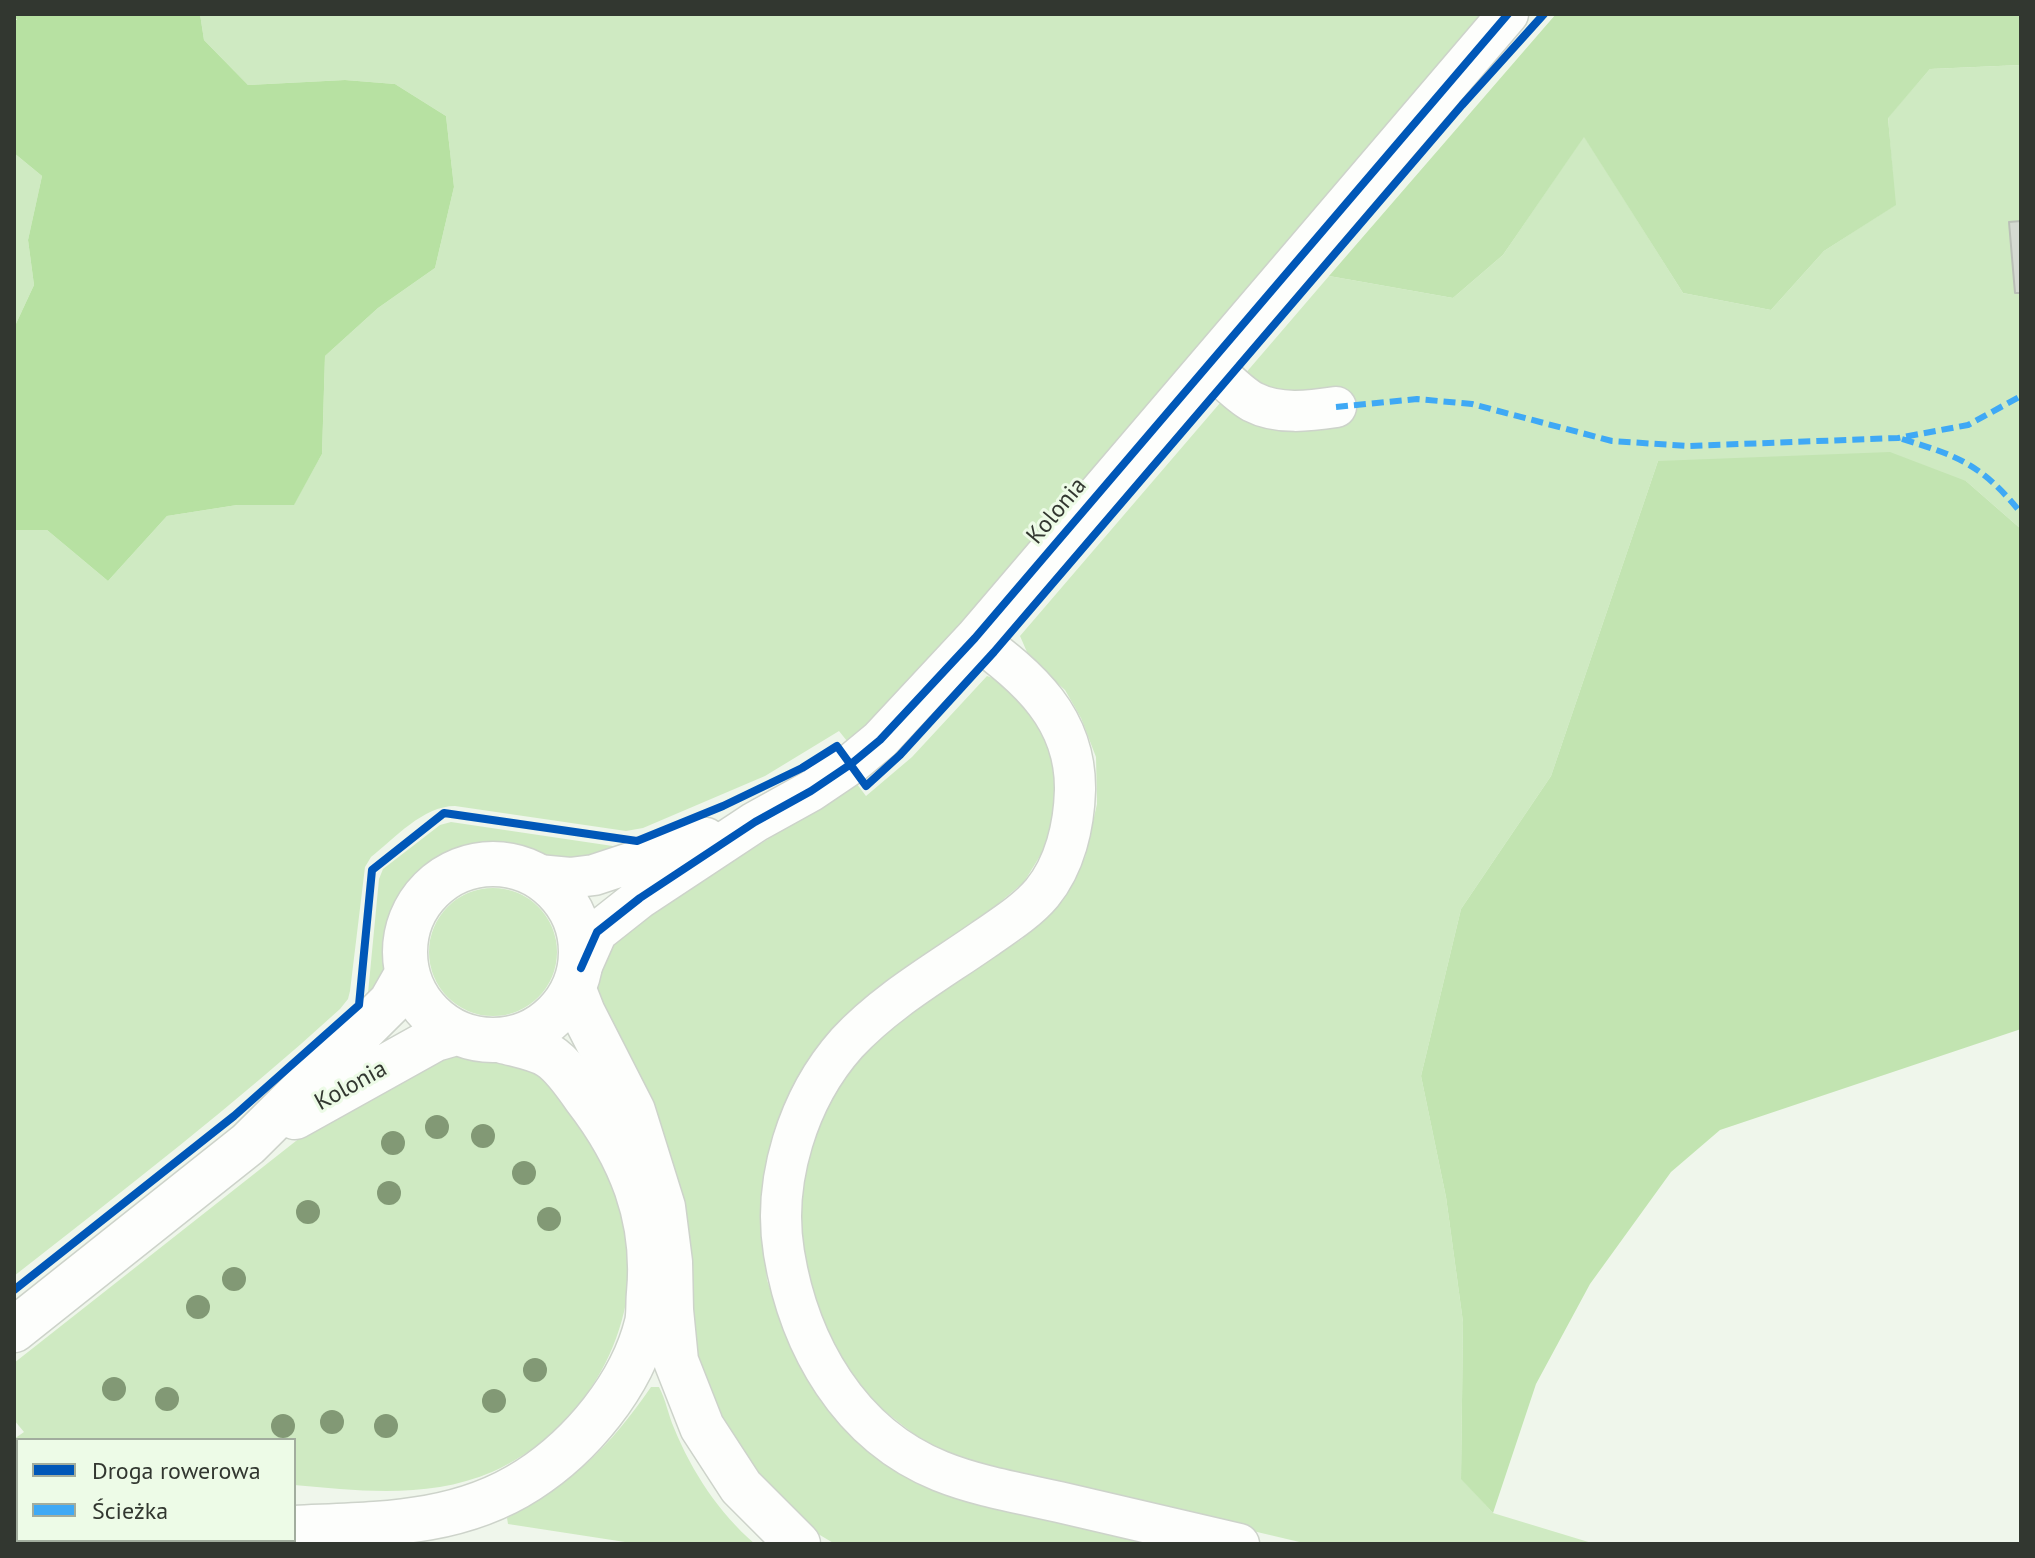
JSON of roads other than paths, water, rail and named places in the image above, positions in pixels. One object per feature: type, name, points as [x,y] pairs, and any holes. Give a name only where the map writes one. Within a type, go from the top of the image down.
[{"type":"main road","points":[[296,1529],[407,1523],[483,1504],[527,1480],[568,1450],[601,1413],[628,1370],[647,1323],[652,1266],[645,1214],[630,1168],[605,1123],[549,1056],[503,1041],[480,1040],[456,1033],[433,1019],[417,998],[407,974],[404,944],[412,916],[429,891],[452,873],[481,864],[511,865],[538,875],[569,906],[578,925],[582,946],[577,979],[562,1009],[545,1024],[525,1035],[503,1041]]},
{"type":"main road","name":"Kolonia","points":[[14,1330],[248,1144],[391,1002],[407,974]]},
{"type":"main road","points":[[577,979],[589,1026],[633,1111],[660,1195],[670,1262],[676,1361],[702,1427],[741,1487],[798,1544]]},
{"type":"main road","name":"Kolonia","points":[[248,1144],[435,1039],[456,1033]]},
{"type":"main road","points":[[296,1529],[394,1544]]},
{"type":"street","name":"Kolonia","points":[[577,979],[597,932],[640,898],[755,822],[811,791],[880,740],[975,638],[1508,14]]},
{"type":"street","points":[[1209,365],[1253,402],[1281,410],[1310,411],[1336,407]]},
{"type":"street","points":[[975,638],[1026,677],[1059,718],[1076,765],[1075,806],[1066,853],[1042,893],[1005,924],[890,1003],[846,1044],[818,1085],[795,1134],[783,1178],[780,1231],[789,1285],[805,1332],[828,1378],[861,1417],[893,1447],[939,1470],[987,1486],[1239,1544]]},
{"type":"street","name":"Kolonia","points":[[538,875],[570,878],[594,875],[755,822]]}]
